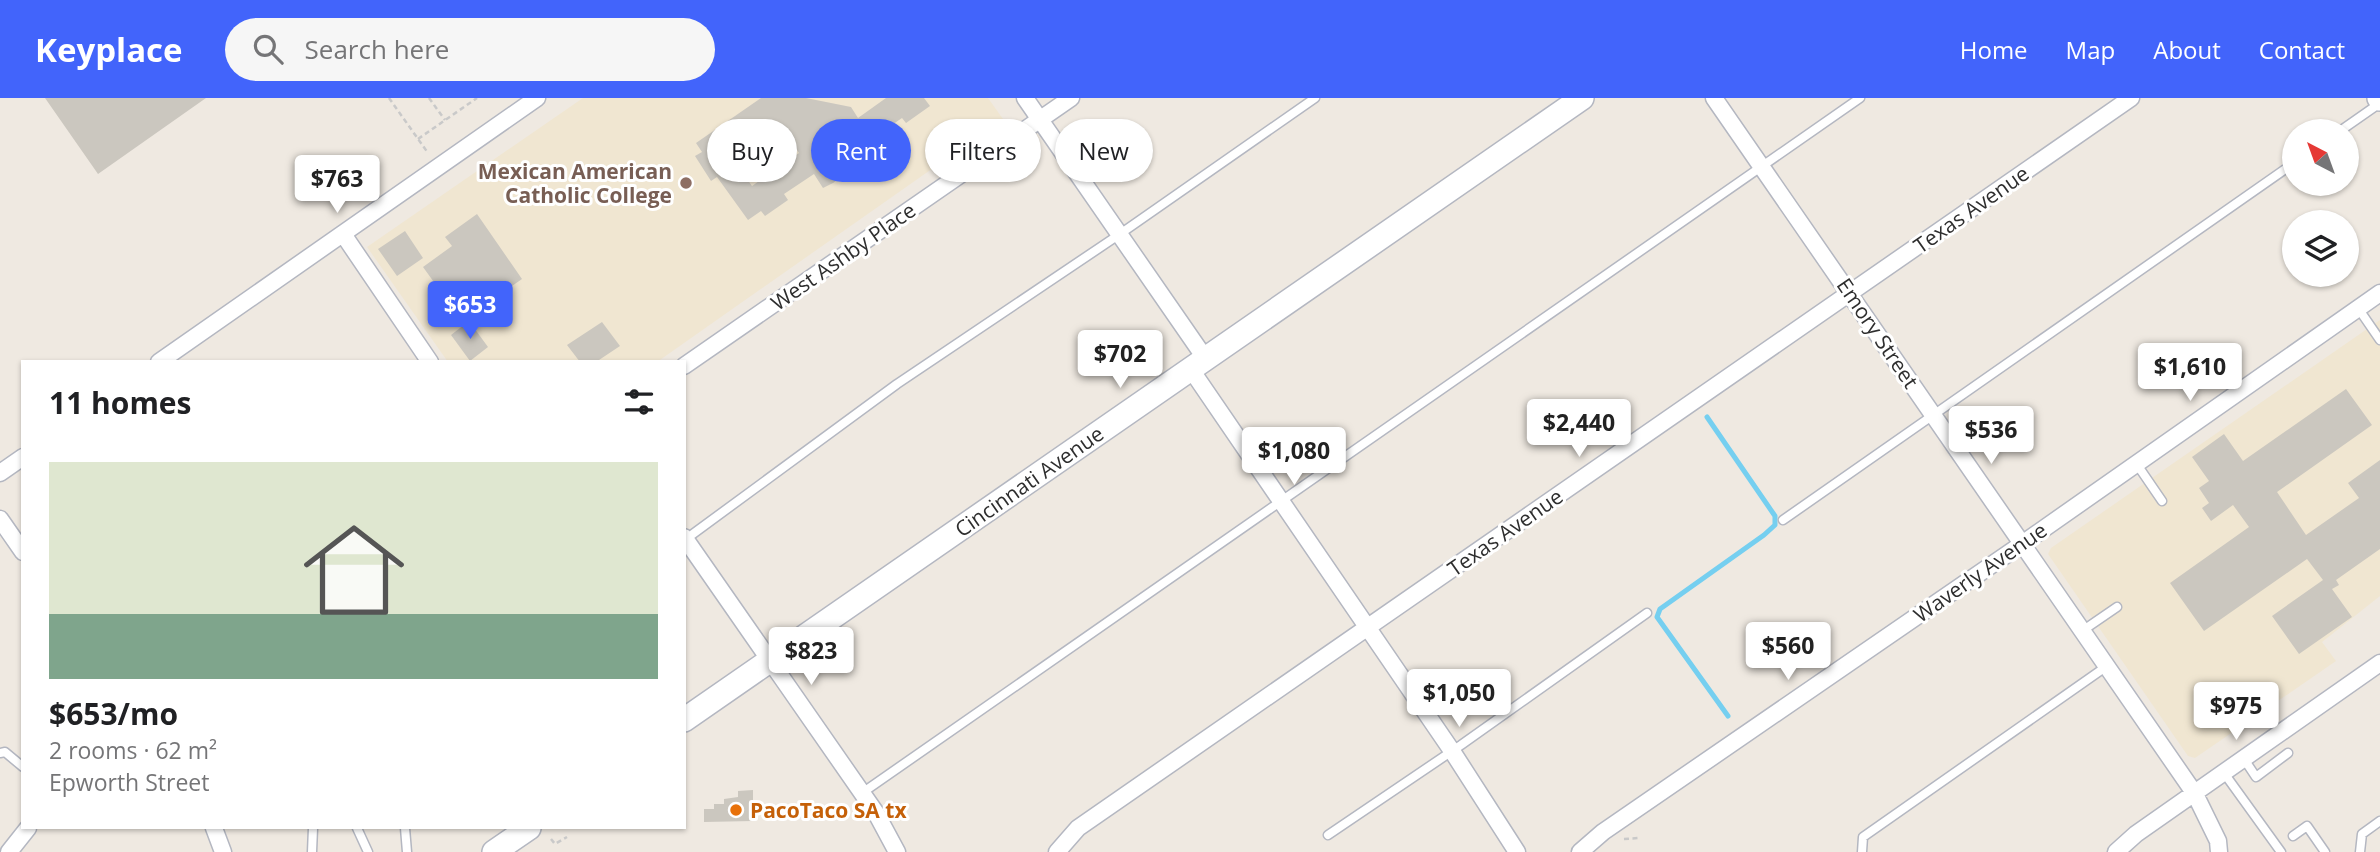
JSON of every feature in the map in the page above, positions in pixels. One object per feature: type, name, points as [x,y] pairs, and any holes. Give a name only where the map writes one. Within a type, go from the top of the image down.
[{"type":"street","points":[[162,360],[537,98]]},
{"type":"street","points":[[1026,98],[1040,119]]},
{"type":"street","name":"West Ashby Place","points":[[1040,119],[1071,98]]},
{"type":"street","name":"Cincinnati Avenue","points":[[686,719],[1582,98]]},
{"type":"street","name":"Emory Street","points":[[1714,98],[2195,794],[2218,841],[2219,852]]},
{"type":"street","name":"Texas Avenue","points":[[1057,852],[1078,828],[2131,98]]},
{"type":"street","points":[[1041,120],[1120,234],[1282,502],[1452,751],[1517,852]]},
{"type":"street","name":"West Ashby Place","points":[[686,365],[949,182]]},
{"type":"street","points":[[343,234],[429,360]]},
{"type":"street","name":"Waverly Avenue","points":[[1580,852],[1603,832],[2022,544],[2380,293]]},
{"type":"street","points":[[0,473],[21,458]]},
{"type":"street","points":[[0,519],[21,549]]},
{"type":"street","points":[[686,539],[862,793],[892,839],[897,852]]},
{"type":"street","points":[[2116,852],[2136,834],[2380,663]]},
{"type":"street","points":[[9,852],[27,829]]},
{"type":"street","points":[[214,829],[223,852]]},
{"type":"lane","points":[[686,537],[897,384],[1120,234],[1315,98]]},
{"type":"lane","points":[[862,793],[1860,98]]},
{"type":"lane","points":[[2355,119],[2380,100]]},
{"type":"lane","points":[[1783,520],[2282,171]]},
{"type":"lane","points":[[2358,308],[2380,340]]},
{"type":"lane","points":[[2136,463],[2162,501]]},
{"type":"lane","points":[[2082,631],[2118,607]]},
{"type":"lane","points":[[1328,835],[1647,613]]},
{"type":"lane","points":[[1862,852],[1863,837],[2107,666]]},
{"type":"lane","points":[[0,753],[5,752],[21,765]]},
{"type":"lane","points":[[2244,759],[2256,777],[2288,753]]},
{"type":"lane","points":[[2224,773],[2281,852]]},
{"type":"lane","points":[[2360,852],[2362,834],[2380,821]]},
{"type":"lane","points":[[2293,836],[2307,826],[2325,852]]},
{"type":"lane","points":[[312,852],[313,829]]},
{"type":"lane","points":[[357,829],[368,852]]},
{"type":"lane","points":[[405,829],[407,852]]},
{"type":"path","points":[[389,98],[437,168]]},
{"type":"path","points":[[429,98],[445,120]]},
{"type":"path","points":[[418,139],[471,99],[477,98]]},
{"type":"path","points":[[551,839],[555,844],[567,837]]},
{"type":"shaded area","name":"Mexican American Catholic College","points":[[583,98],[988,98],[1003,119],[925,119],[925,174],[660,360],[447,360],[367,247]]},
{"type":"shaded area","points":[[2380,320],[2380,596],[2322,642],[2336,661],[2195,758],[2188,756],[2048,554],[2051,548]]},
{"type":"building","points":[[45,98],[206,98],[98,174]]},
{"type":"building","points":[[761,98],[806,98],[851,107],[858,118],[886,98],[924,98],[930,106],[911,119],[811,119],[811,176],[784,194],[788,200],[765,216],[761,211],[748,220],[721,182],[749,182],[752,186],[758,182],[797,182],[797,119],[731,119]]},
{"type":"building","points":[[707,135],[707,175],[695,156],[702,152],[696,143]]},
{"type":"building","points":[[819,182],[834,182],[833,183],[823,188]]},
{"type":"building","points":[[477,214],[522,279],[462,321],[423,267],[452,246],[445,237]]},
{"type":"building","points":[[405,231],[423,258],[397,276],[378,249]]},
{"type":"building","points":[[469,321],[488,347],[469,360],[451,335]]},
{"type":"building","points":[[602,322],[620,346],[599,360],[578,360],[567,345]]},
{"type":"building","points":[[2346,389],[2372,425],[2277,492],[2306,535],[2359,498],[2348,483],[2380,460],[2380,549],[2336,580],[2339,585],[2332,589],[2352,617],[2299,654],[2272,616],[2323,580],[2307,559],[2204,631],[2170,583],[2249,527],[2233,505],[2211,521],[2202,508],[2209,503],[2199,488],[2209,481],[2192,457],[2224,434],[2243,461]]},
{"type":"building","points":[[753,790],[753,821],[704,822],[704,809],[714,809],[714,804],[724,804],[724,799],[738,797],[738,791]]},
{"type":"waterway","points":[[1707,417],[1775,516],[1775,525],[1660,609],[1657,617],[1728,716]]},
{"type":"place","name":"Mexican American Catholic College","points":[[686,183]]},
{"type":"place","name":"PacoTaco SA tx","points":[[736,810]]}]
